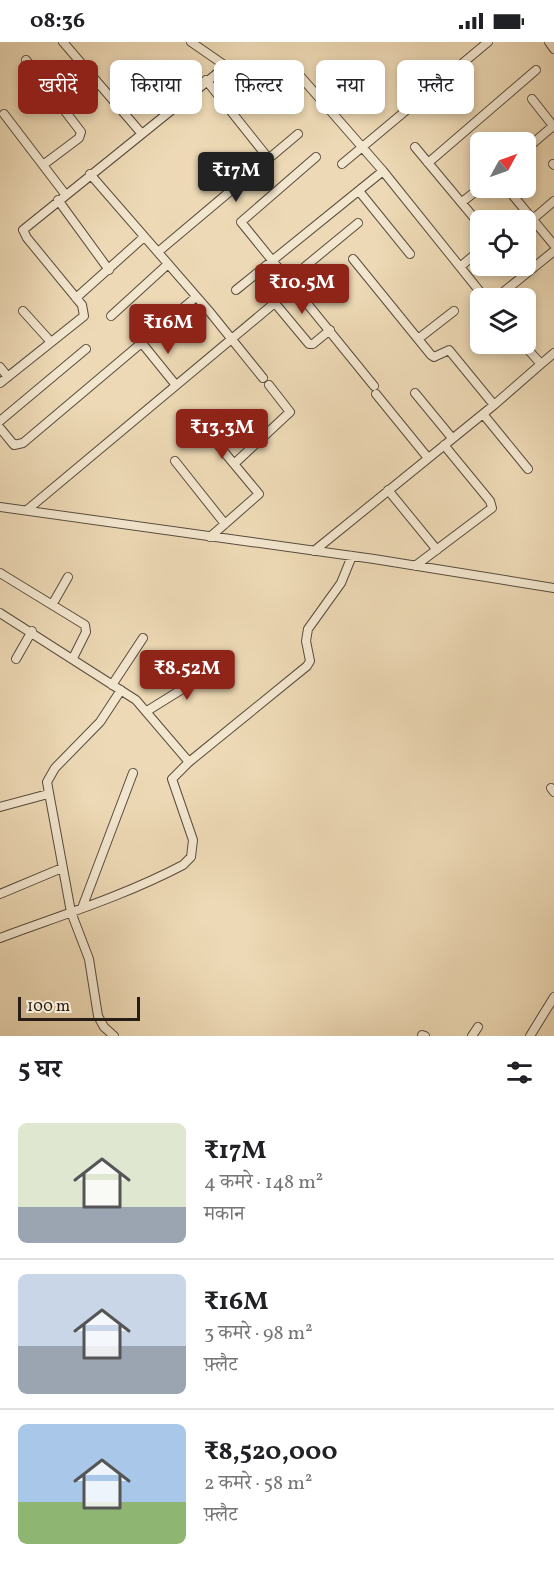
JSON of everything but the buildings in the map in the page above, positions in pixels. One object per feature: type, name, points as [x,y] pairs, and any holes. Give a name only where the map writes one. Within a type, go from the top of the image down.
[{"type":"street","points":[[63,42],[142,134]]},
{"type":"street","points":[[191,42],[217,60]]},
{"type":"street","points":[[342,164],[488,42]]},
{"type":"street","points":[[549,42],[554,49]]},
{"type":"street","points":[[428,163],[536,70]]},
{"type":"street","points":[[0,367],[4,380],[84,316],[82,305],[27,238],[23,230],[214,75]]},
{"type":"street","points":[[206,80],[269,159]]},
{"type":"street","points":[[304,80],[383,171],[477,288]]},
{"type":"street","points":[[532,99],[554,127],[536,141]]},
{"type":"street","points":[[4,114],[43,165],[109,270]]},
{"type":"street","points":[[43,165],[79,138],[81,132],[67,114]]},
{"type":"street","points":[[158,252],[298,134]]},
{"type":"street","points":[[415,147],[470,212]]},
{"type":"street","points":[[316,157],[241,222],[292,282],[428,458]]},
{"type":"street","points":[[236,290],[383,171]]},
{"type":"street","points":[[90,174],[290,411],[234,464]]},
{"type":"street","points":[[359,191],[410,254]]},
{"type":"street","points":[[462,202],[470,196]]},
{"type":"street","points":[[515,198],[525,210]]},
{"type":"street","points":[[536,216],[554,201]]},
{"type":"street","points":[[27,510],[274,302],[292,282],[358,223]]},
{"type":"street","points":[[536,223],[554,245]]},
{"type":"street","points":[[76,298],[144,237]]},
{"type":"street","points":[[508,288],[554,251]]},
{"type":"street","points":[[460,267],[470,258]]},
{"type":"street","points":[[353,259],[434,357],[449,350],[494,405]]},
{"type":"street","points":[[111,316],[168,264]]},
{"type":"street","points":[[0,428],[14,445],[23,443],[196,297]]},
{"type":"street","points":[[274,302],[309,344],[314,344],[330,330]]},
{"type":"street","points":[[418,339],[454,310]]},
{"type":"street","points":[[23,311],[51,342]]},
{"type":"street","points":[[141,342],[175,384]]},
{"type":"street","points":[[0,421],[86,349]]},
{"type":"street","points":[[314,551],[494,405],[554,353]]},
{"type":"street","points":[[532,354],[540,364]]},
{"type":"street","points":[[415,393],[452,438]]},
{"type":"street","points":[[483,414],[528,469]]},
{"type":"street","points":[[183,439],[212,415]]},
{"type":"street","points":[[201,424],[259,494],[210,537]]},
{"type":"street","points":[[415,566],[489,512],[492,505],[444,445]]},
{"type":"street","points":[[175,461],[225,524]]},
{"type":"street","points":[[388,490],[437,550]]},
{"type":"street","points":[[0,507],[352,556],[554,588]]},
{"type":"street","points":[[0,938],[124,894],[183,865],[191,857],[193,840],[172,786],[172,779],[177,772],[307,666],[310,661],[306,641],[308,629],[341,583],[352,556]]},
{"type":"street","points":[[0,573],[82,623],[87,629],[73,658]]},
{"type":"street","points":[[52,605],[68,577]]},
{"type":"street","points":[[0,613],[121,690],[147,711],[189,762]]},
{"type":"street","points":[[16,659],[32,632]]},
{"type":"street","points":[[112,685],[143,638]]},
{"type":"street","points":[[147,711],[213,670]]},
{"type":"street","points":[[114,1036],[104,1027],[98,1016],[89,959],[70,912],[47,782],[50,775],[100,722],[121,690]]},
{"type":"street","points":[[82,908],[133,773]]},
{"type":"street","points":[[0,807],[48,794]]},
{"type":"street","points":[[0,894],[62,868]]},
{"type":"street","points":[[530,1036],[554,997]]},
{"type":"street","points":[[472,1036],[478,1027]]}]
